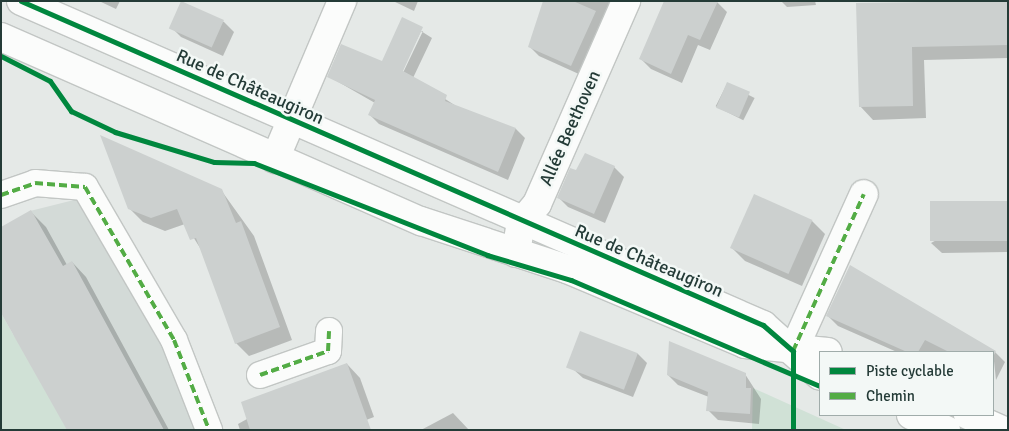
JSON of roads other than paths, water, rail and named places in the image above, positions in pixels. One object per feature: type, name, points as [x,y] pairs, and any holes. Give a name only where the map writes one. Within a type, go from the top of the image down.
[{"type":"main road","name":"Rue de Châteaugiron","points":[[21,1],[522,223],[628,264],[763,325],[819,375]]},
{"type":"main road","points":[[275,159],[342,1]]},
{"type":"main road","name":"Allée Beethoven","points":[[516,253],[522,223],[537,204],[626,1]]},
{"type":"main road","points":[[1,37],[275,159],[421,221],[609,285],[745,344],[793,350],[808,348],[823,351]]},
{"type":"main road","points":[[793,350],[864,194]]},
{"type":"main road","points":[[913,416],[946,430]]},
{"type":"main road","points":[[970,416],[1001,430]]},
{"type":"street","points":[[1,195],[35,183],[85,187],[174,340],[209,430]]},
{"type":"street","points":[[260,375],[328,351],[329,331]]}]
